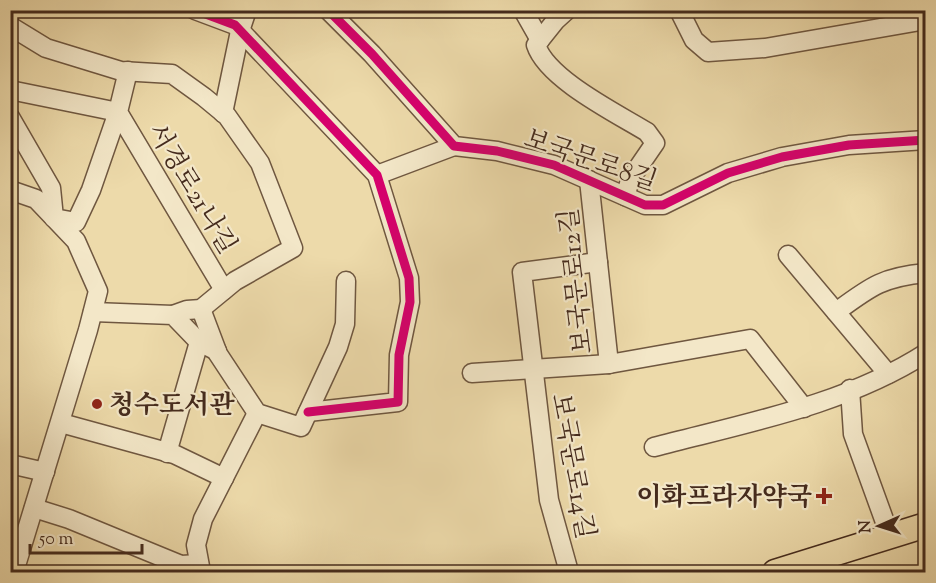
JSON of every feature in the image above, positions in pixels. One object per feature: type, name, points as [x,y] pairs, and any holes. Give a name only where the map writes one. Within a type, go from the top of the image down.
[{"type":"main road","points":[[775,573],[926,525]]},
{"type":"street","points":[[195,10],[235,25],[377,175],[409,278],[410,302],[399,356],[398,402],[308,412]]},
{"type":"street","points":[[223,113],[240,30],[248,10]]},
{"type":"street","points":[[328,10],[372,54],[454,146],[377,175]]},
{"type":"street","points":[[523,10],[540,40]]},
{"type":"street","points":[[567,10],[537,45],[540,56],[566,80],[647,132],[655,143],[631,178],[625,196]]},
{"type":"street","points":[[679,10],[694,40],[708,52],[765,48],[926,20]]},
{"type":"street","points":[[10,26],[46,48],[128,71],[172,74],[223,113],[260,163],[293,248],[224,290],[201,309],[187,310],[173,315],[93,312]]},
{"type":"street","name":"서경로21나길","points":[[128,71],[118,112],[224,290]]},
{"type":"street","name":"서경로21나길","points":[[10,90],[118,112]]},
{"type":"street","points":[[54,218],[76,222],[92,190],[118,112]]},
{"type":"street","points":[[10,117],[51,188],[54,218]]},
{"type":"street","name":"보국문로8길","points":[[454,146],[519,155],[554,165],[645,205],[663,205],[728,173],[782,157],[870,143],[926,140]]},
{"type":"street","name":"보국문로12길","points":[[589,180],[609,364],[750,339],[804,408]]},
{"type":"street","points":[[10,190],[36,199],[76,241],[98,291],[14,573]]},
{"type":"street","points":[[788,255],[888,374]]},
{"type":"street","name":"보국문로14길","points":[[569,573],[549,500],[522,272],[598,262]]},
{"type":"street","points":[[836,312],[867,290],[894,276],[926,273]]},
{"type":"street","points":[[201,309],[217,351],[257,413],[301,427],[338,347],[345,324],[346,281]]},
{"type":"street","points":[[173,315],[199,342],[217,351]]},
{"type":"street","points":[[167,453],[199,342]]},
{"type":"street","points":[[654,447],[804,408],[888,374],[926,353]]},
{"type":"street","name":"보국문로14길","points":[[472,374],[609,364]]},
{"type":"street","points":[[850,389],[853,434],[890,536]]},
{"type":"street","points":[[34,508],[69,519],[181,565],[200,568],[196,545],[203,519],[257,413]]},
{"type":"street","points":[[60,423],[167,453],[225,478]]},
{"type":"street","points":[[10,464],[45,472]]},
{"type":"cycle path","points":[[195,10],[235,25],[377,175],[409,278],[410,302],[399,355],[398,402],[308,412]]},
{"type":"cycle path","points":[[328,10],[372,54],[454,146],[497,151],[554,165],[645,205],[663,205],[728,173],[782,157],[849,145],[926,140]]},
{"type":"place","name":"청수도서관","points":[[97,404]]},
{"type":"place","name":"이화프라자약국","points":[[824,496]]}]
